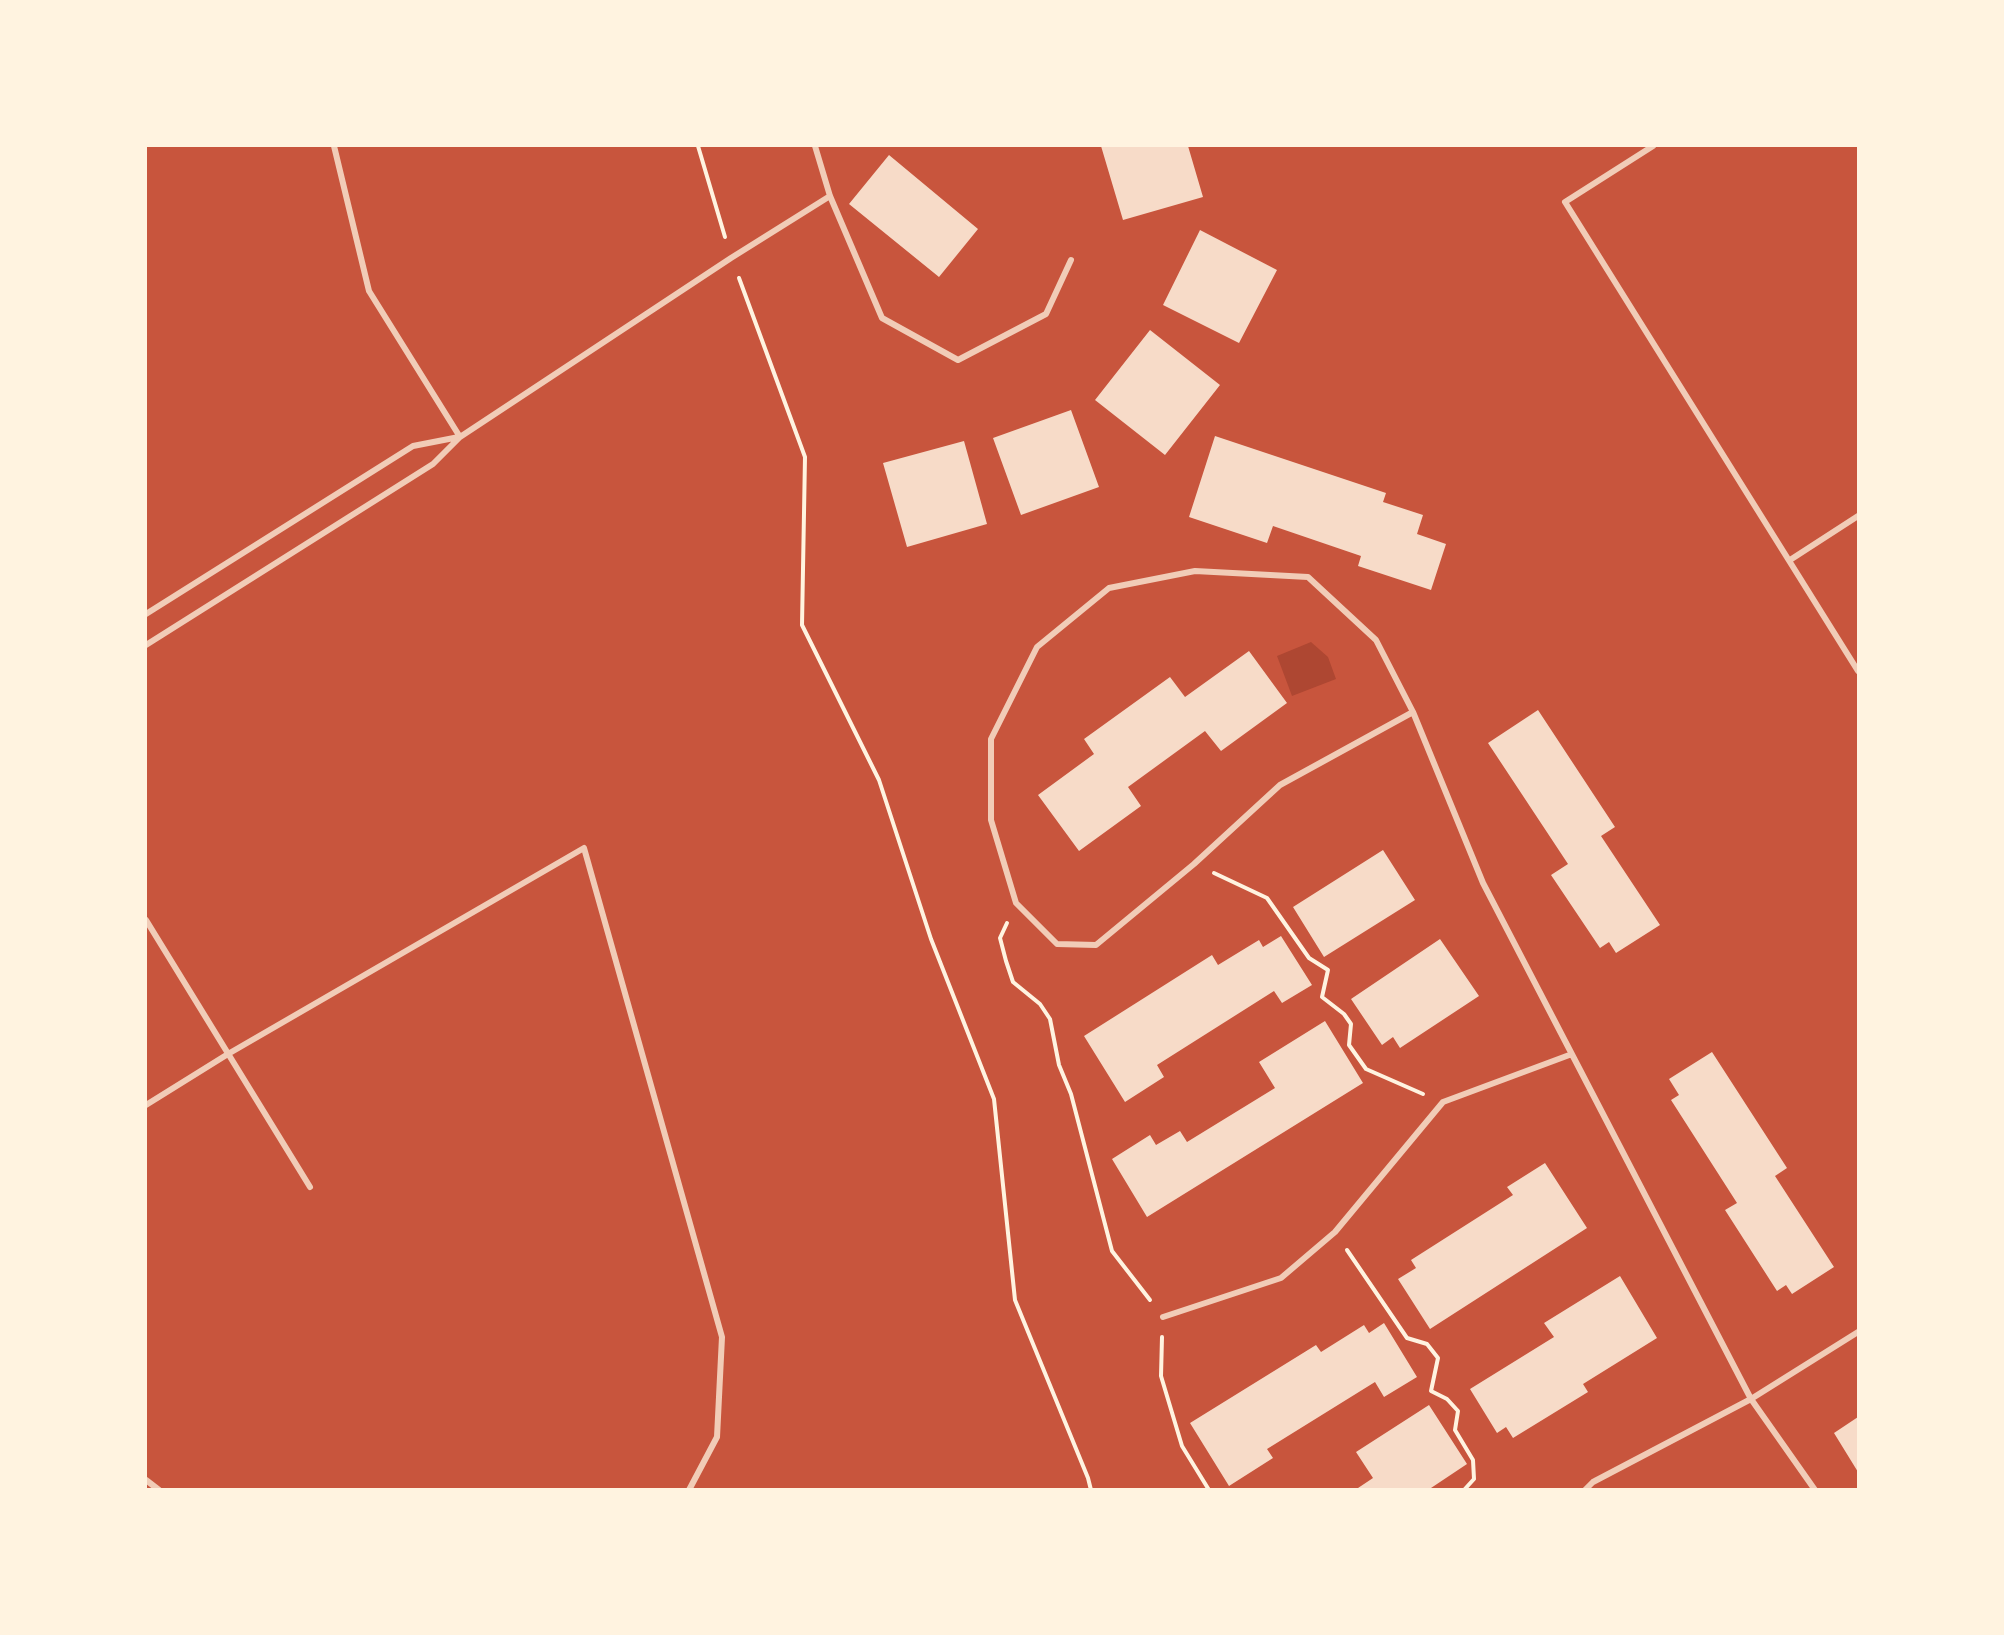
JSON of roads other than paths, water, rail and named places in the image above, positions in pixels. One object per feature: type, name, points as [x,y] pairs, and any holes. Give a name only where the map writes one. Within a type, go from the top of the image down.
[{"type":"street","points":[[334,146],[369,291],[460,437]]},
{"type":"street","points":[[815,146],[830,196],[882,318],[958,360],[1046,314],[1071,260]]},
{"type":"street","points":[[1653,146],[1565,202],[1858,671]]},
{"type":"street","points":[[146,645],[433,464],[460,437],[731,258],[830,196]]},
{"type":"street","points":[[146,614],[413,446],[460,437]]},
{"type":"street","points":[[1790,560],[1858,516]]},
{"type":"street","points":[[1413,712],[1280,785],[1194,864],[1096,945],[1057,944],[1016,903],[992,820],[991,739],[1037,648],[1109,588],[1196,571],[1308,577],[1376,640],[1413,712],[1483,883],[1751,1399],[1815,1490]]},
{"type":"street","points":[[146,1106],[228,1054],[584,848],[722,1337],[717,1437],[689,1490]]},
{"type":"street","points":[[146,920],[310,1187]]},
{"type":"street","points":[[1162,1317],[1281,1278],[1335,1232],[1443,1102],[1572,1054]]},
{"type":"street","points":[[1585,1490],[1593,1482],[1751,1399],[1858,1332]]},
{"type":"street","points":[[146,1480],[159,1490]]}]
